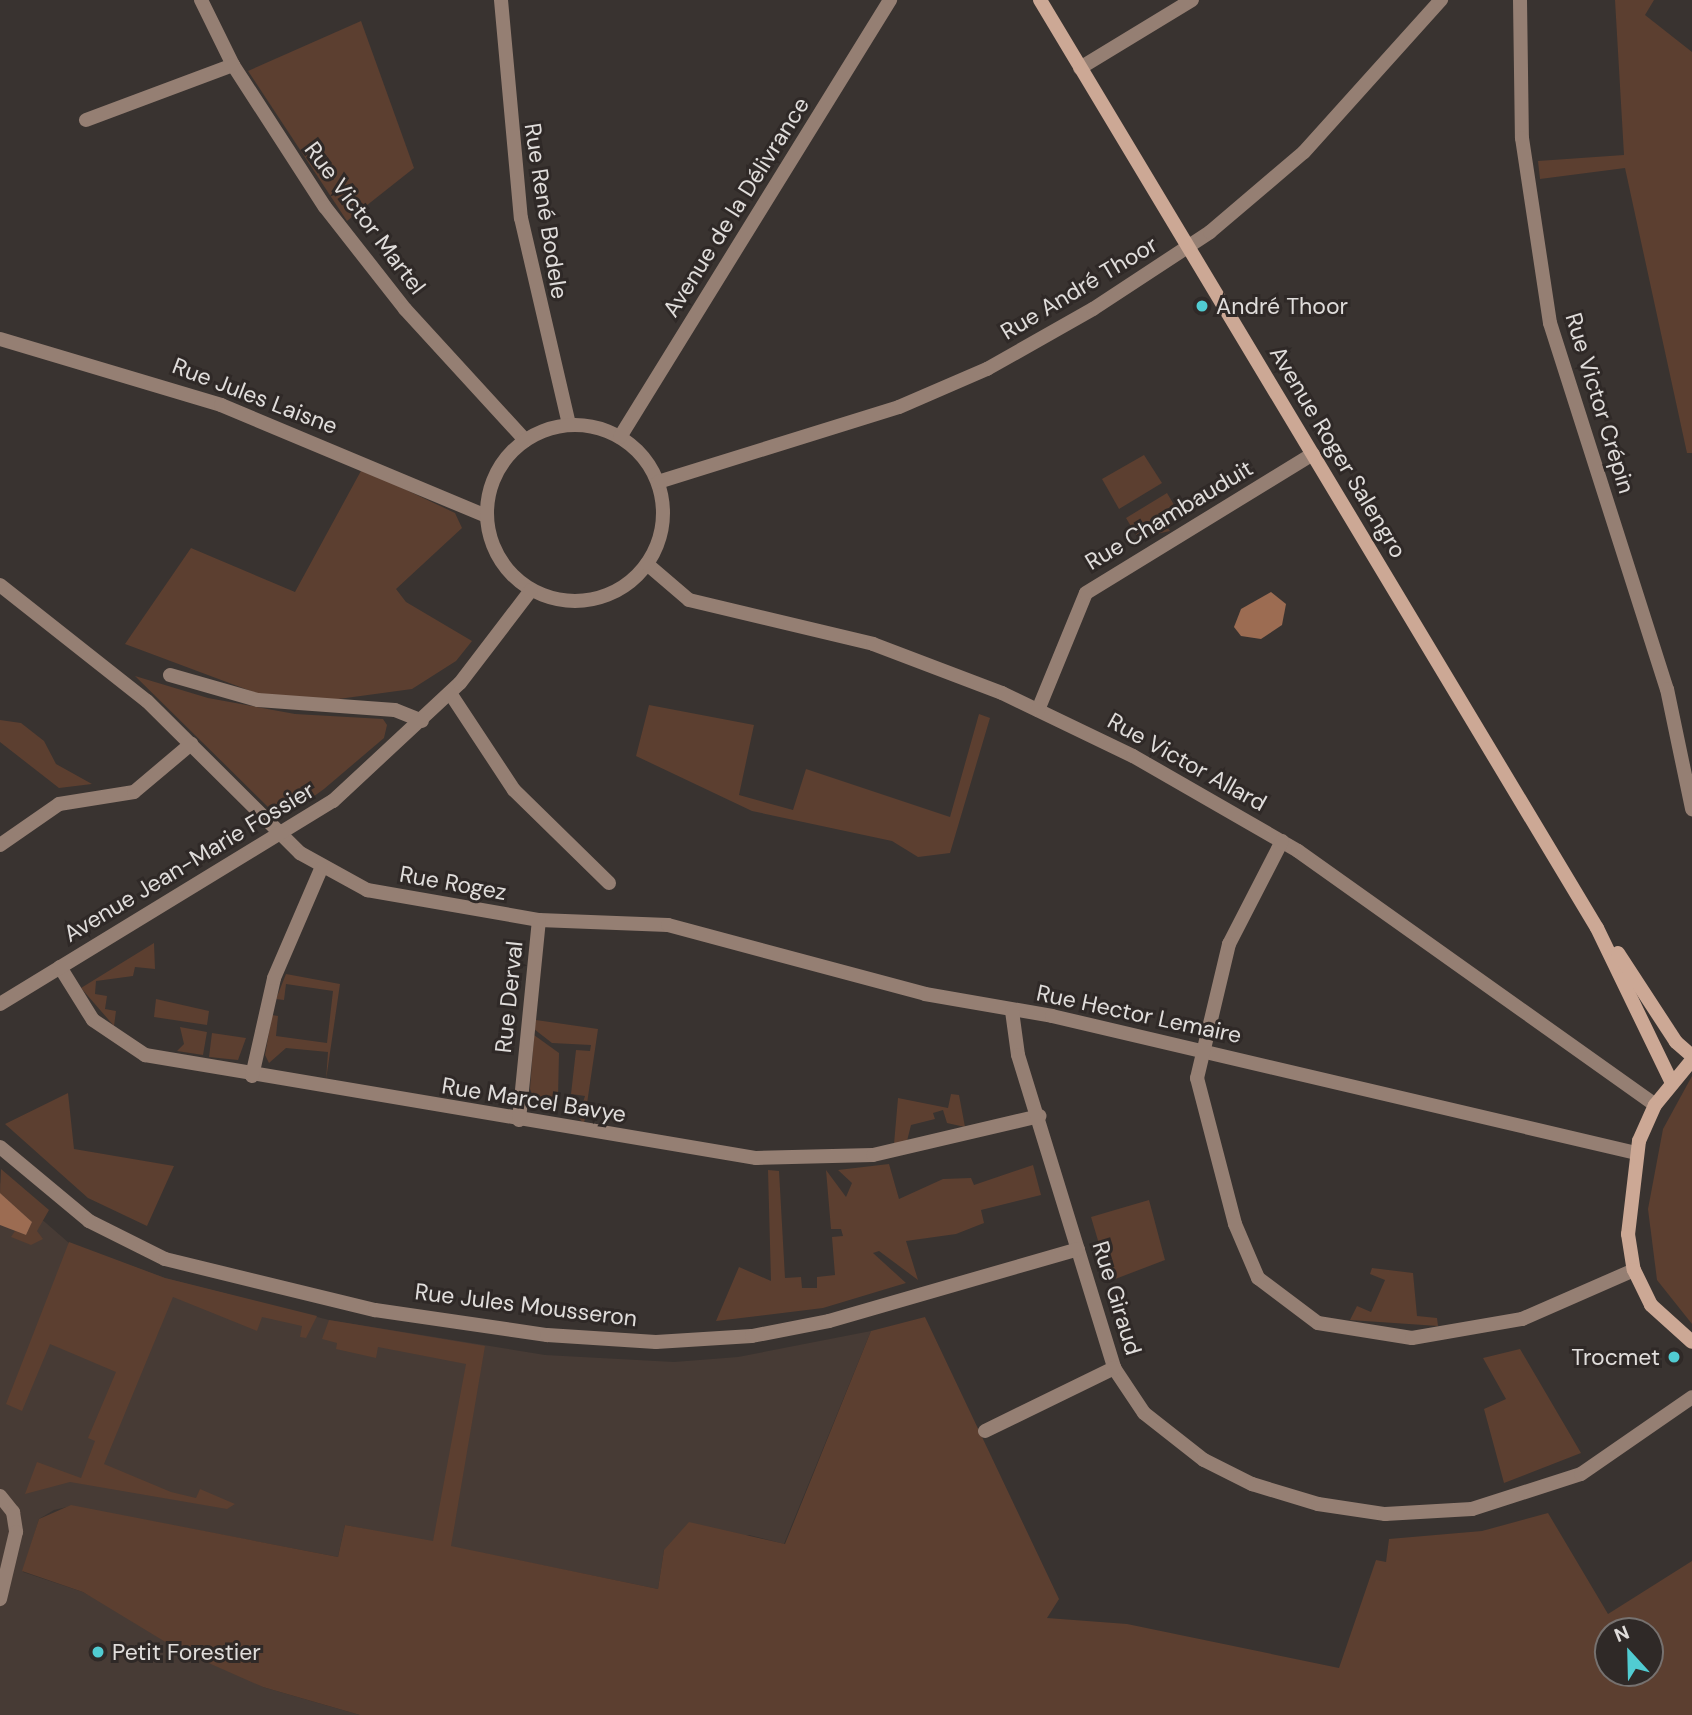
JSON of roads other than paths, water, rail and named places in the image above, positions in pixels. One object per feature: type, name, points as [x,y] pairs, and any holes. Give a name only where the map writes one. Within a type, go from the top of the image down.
[{"type":"street","name":"Rue Victor Martel","points":[[201,0],[233,65],[363,259],[525,440]]},
{"type":"street","name":"Rue René Bodele","points":[[501,0],[521,218],[569,425]]},
{"type":"street","name":"Avenue de la Délivrance","points":[[620,437],[890,0]]},
{"type":"street","name":"Avenue Roger Salengro","points":[[1040,0],[1597,928],[1676,1042],[1692,1058]]},
{"type":"street","points":[[1080,68],[1192,0]]},
{"type":"street","name":"Rue André Thoor","points":[[658,482],[826,434],[947,388],[1041,340],[1188,247],[1336,121],[1441,0]]},
{"type":"street","name":"Rue Victor Crépin","points":[[1520,0],[1522,138],[1548,313],[1667,689],[1692,809]]},
{"type":"street","points":[[86,120],[233,65]]},
{"type":"street","name":"Rue Jules Laisne","points":[[0,339],[221,405],[487,516]]},
{"type":"street","points":[[569,425],[620,437],[658,482],[663,523],[647,564],[629,583],[581,601],[531,590],[495,551],[487,516],[494,478],[525,440],[569,425]]},
{"type":"street","name":"Rue Chambauduit","points":[[1038,710],[1086,593],[1313,454]]},
{"type":"street","name":"Rue Victor Allard","points":[[647,564],[689,600],[873,644],[1038,710],[1282,841],[1656,1105]]},
{"type":"street","name":"Rue Rogez","points":[[0,585],[107,667],[191,744],[282,836],[321,869],[381,894],[539,920],[634,920]]},
{"type":"street","name":"Avenue Jean-Marie Fossier","points":[[0,1004],[282,836],[333,801],[450,693],[531,590]]},
{"type":"street","points":[[170,675],[258,700],[395,710],[422,721]]},
{"type":"street","points":[[450,693],[537,817],[609,883]]},
{"type":"street","points":[[0,845],[59,804],[134,792],[191,744]]},
{"type":"street","points":[[1282,841],[1229,944],[1204,1050],[1199,1095],[1240,1241],[1258,1278],[1305,1318],[1379,1337],[1456,1335],[1522,1319],[1634,1270]]},
{"type":"street","points":[[252,1076],[272,986],[321,869]]},
{"type":"street","name":"Rue Derval","points":[[519,1120],[539,920]]},
{"type":"street","name":"Rue Hector Lemaire","points":[[634,920],[1012,1011],[1204,1050],[1636,1153]]},
{"type":"street","name":"Avenue Roger Salengro","points":[[1597,928],[1671,1081]]},
{"type":"street","name":"Rue Marcel Bavye","points":[[60,967],[93,1020],[135,1050],[252,1076],[519,1120],[802,1162],[873,1156],[1040,1116]]},
{"type":"street","name":"Rue Giraud","points":[[1012,1011],[1016,1046],[1040,1116],[1114,1368],[1156,1426],[1212,1464],[1291,1497],[1385,1514],[1472,1509],[1550,1488],[1618,1453],[1692,1397]]},
{"type":"street","points":[[1692,1058],[1671,1081],[1656,1105],[1636,1153],[1628,1234],[1634,1270],[1651,1305],[1692,1342]]},
{"type":"street","name":"Rue Jules Mousseron","points":[[0,1147],[89,1221],[165,1259],[375,1310],[547,1335],[656,1342],[752,1336],[829,1321],[1078,1249]]},
{"type":"street","points":[[985,1431],[1114,1368]]},
{"type":"street","points":[[0,1496],[13,1512],[16,1532],[0,1599]]},
{"type":"place","name":"André Thoor","points":[[1202,306]]},
{"type":"place","name":"Trocmet","points":[[1674,1357]]},
{"type":"place","name":"Petit Forestier","points":[[98,1652]]}]
